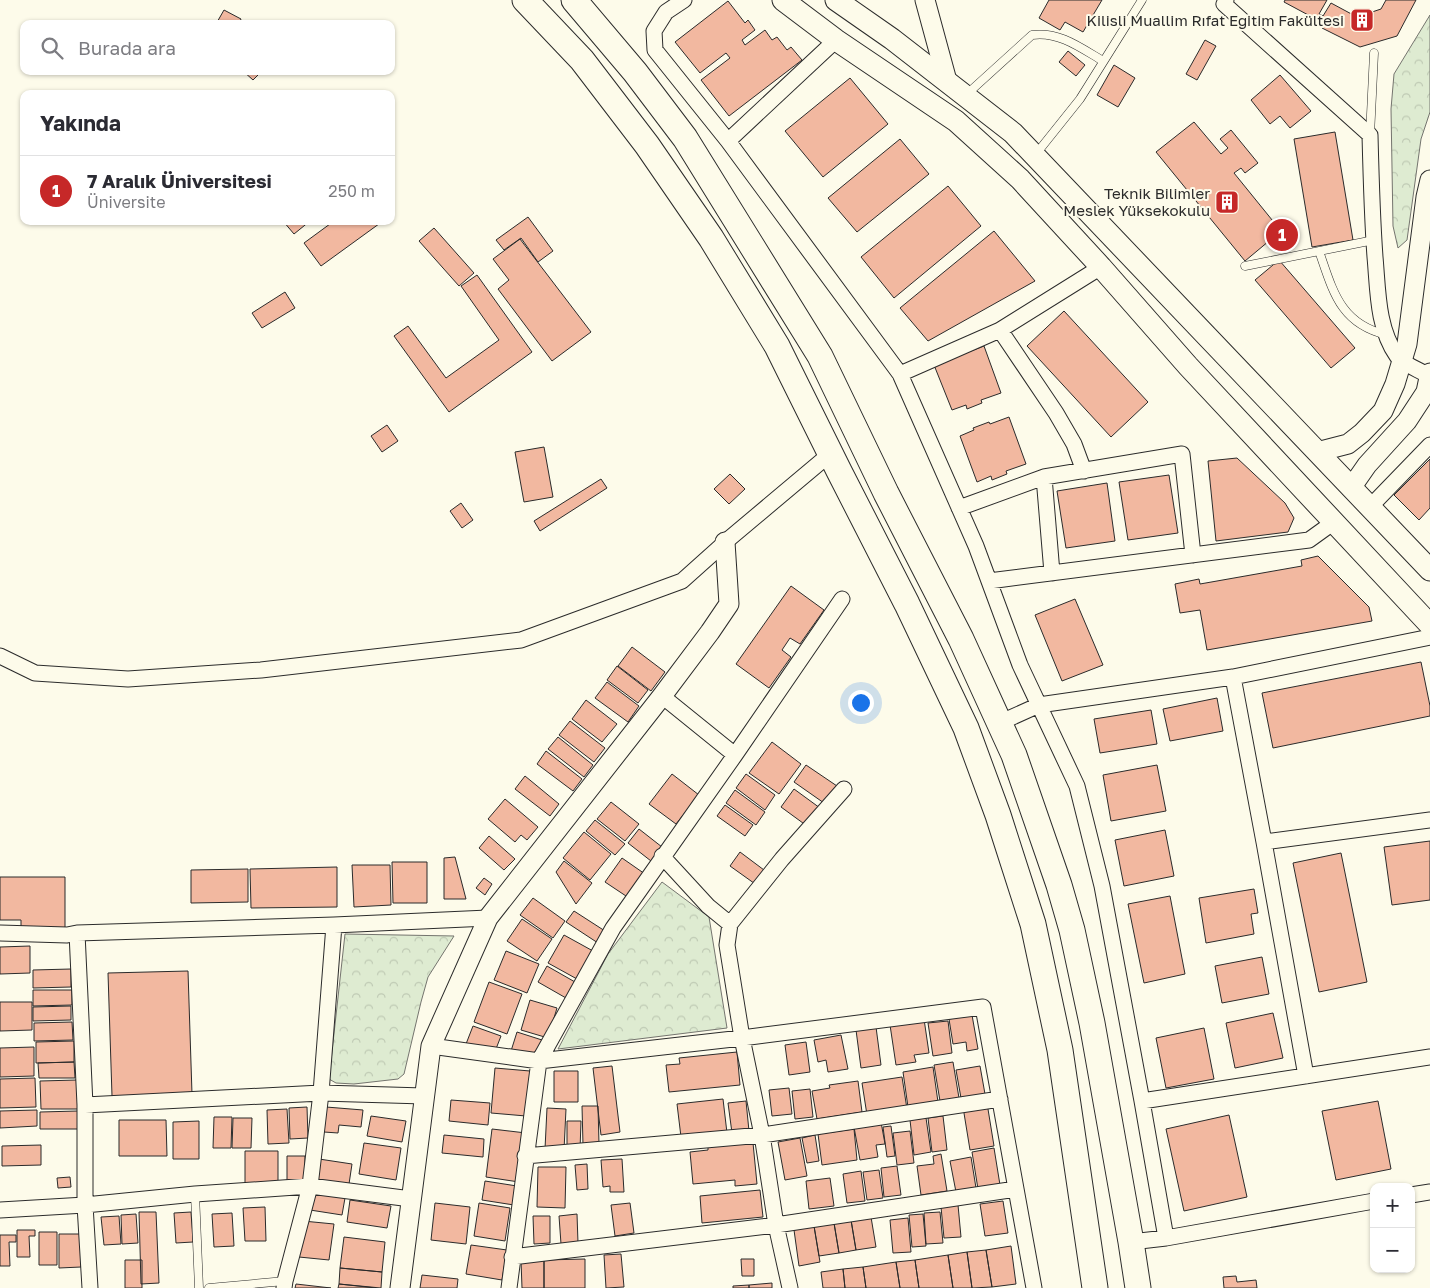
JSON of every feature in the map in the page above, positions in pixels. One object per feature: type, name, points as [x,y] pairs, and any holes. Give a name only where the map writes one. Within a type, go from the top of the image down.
[{"type":"highway","points":[[525,0],[582,60],[647,145],[711,238],[777,346],[907,604],[966,728],[998,815],[1033,924],[1060,1050],[1095,1288]]},
{"type":"highway","points":[[574,0],[636,72],[686,138],[820,356],[886,493],[961,639],[1014,755],[1059,885],[1072,930],[1092,1022],[1138,1288]]},
{"type":"main road","points":[[783,0],[836,40],[956,121],[1020,179],[1188,366],[1430,625]]},
{"type":"main road","points":[[836,0],[892,39],[1013,133],[1430,570]]},
{"type":"street","points":[[684,0],[666,12],[654,31],[655,50],[728,141],[900,374],[976,546],[1020,665],[1077,786],[1102,886],[1166,1238]]},
{"type":"street","points":[[925,0],[947,81]]},
{"type":"street","points":[[1226,0],[1224,4],[1370,135],[1374,240],[1379,303],[1386,335],[1397,356],[1402,361],[1430,374],[1426,392],[1407,421],[1367,465],[1351,488]]},
{"type":"street","points":[[728,141],[836,40]]},
{"type":"street","points":[[1317,452],[1348,444],[1362,433],[1383,411],[1396,384],[1407,344],[1426,197],[1430,180]]},
{"type":"street","points":[[900,374],[1000,330],[1101,267]]},
{"type":"street","points":[[1000,330],[1056,413],[1074,444],[1084,470]]},
{"type":"street","points":[[1370,507],[1430,446]]},
{"type":"street","points":[[0,656],[35,673],[128,679],[260,670],[521,640],[682,581],[725,542],[830,454]]},
{"type":"street","points":[[959,508],[1044,477],[1182,454],[1193,555]]},
{"type":"street","points":[[1044,477],[1052,573]]},
{"type":"street","points":[[989,581],[1309,540],[1334,522]]},
{"type":"street","points":[[400,1288],[430,1046],[488,918],[662,696],[729,604],[725,542]]},
{"type":"street","points":[[508,1288],[538,1061],[613,928],[842,599]]},
{"type":"street","points":[[999,723],[1040,705],[1232,677],[1430,636]]},
{"type":"street","points":[[1232,677],[1306,1076]]},
{"type":"street","points":[[662,696],[734,756]]},
{"type":"street","points":[[790,1288],[776,1225],[762,1134],[742,1038],[726,945],[730,924],[782,859],[844,790]]},
{"type":"street","points":[[1264,842],[1430,820]]},
{"type":"street","points":[[662,856],[708,906],[730,924]]},
{"type":"street","points":[[0,933],[66,935],[77,933],[488,918]]},
{"type":"street","points":[[285,1284],[310,1186],[321,1093],[334,925]]},
{"type":"street","points":[[77,933],[85,1105],[86,1205],[90,1288]]},
{"type":"street","points":[[430,1046],[538,1061],[742,1038],[983,1007],[1034,1288]]},
{"type":"street","points":[[1142,1101],[1430,1057]]},
{"type":"street","points":[[85,1105],[321,1093],[424,1096]]},
{"type":"street","points":[[526,1156],[762,1134],[1000,1099]]},
{"type":"street","points":[[0,1210],[86,1205],[196,1194],[310,1186],[411,1199]]},
{"type":"street","points":[[512,1257],[776,1225],[1016,1189]]},
{"type":"street","points":[[1415,1194],[1430,1192]]},
{"type":"street","points":[[1131,1242],[1166,1238],[1370,1203]]},
{"type":"lane","points":[[1034,156],[1080,99],[1142,0]]},
{"type":"lane","points":[[965,95],[1032,35],[1055,36],[1066,40],[1103,61]]},
{"type":"lane","points":[[1370,135],[1374,54]]},
{"type":"lane","points":[[1245,266],[1374,240]]},
{"type":"lane","points":[[1318,251],[1336,298],[1347,314],[1363,327],[1386,335]]},
{"type":"lane","points":[[196,1194],[199,1288]]},
{"type":"lane","points":[[209,1288],[285,1284]]},
{"type":"green space","points":[[1430,15],[1430,112],[1421,139],[1407,240],[1398,248],[1393,226],[1391,109],[1394,74]]},
{"type":"green space","points":[[662,882],[709,917],[727,1028],[558,1049],[608,954]]},
{"type":"green space","points":[[345,934],[454,936],[428,977],[404,1074],[398,1079],[354,1084],[336,1083],[329,1079]]},
{"type":"building","points":[[1049,0],[1102,0],[1083,32],[1065,22],[1060,30],[1039,18]]},
{"type":"building","name":"Kilisli Muallim Rıfat Eğitim Fakültesi","points":[[1285,0],[1327,0],[1319,14],[1323,16],[1331,3],[1357,17],[1381,9],[1386,0],[1416,0],[1397,36],[1360,47],[1322,28],[1325,24],[1284,2]]},
{"type":"building","points":[[728,1],[745,23],[748,20],[755,30],[742,40],[745,45],[765,30],[772,40],[777,37],[787,50],[791,47],[802,60],[729,116],[701,80],[730,58],[726,53],[700,73],[675,42]]},
{"type":"building","points":[[224,10],[241,19],[241,20],[218,20]]},
{"type":"building","points":[[1205,40],[1216,46],[1197,80],[1186,74]]},
{"type":"building","points":[[1068,51],[1085,65],[1076,76],[1059,62]]},
{"type":"building","points":[[1114,65],[1135,78],[1118,107],[1097,95]]},
{"type":"building","points":[[247,75],[258,75],[253,80]]},
{"type":"building","points":[[1280,75],[1311,111],[1290,128],[1280,116],[1270,124],[1251,100]]},
{"type":"building","points":[[850,78],[888,124],[823,177],[785,131]]},
{"type":"building","name":"Teknik Bilimler Meslek Yüksekokulu","points":[[1194,122],[1221,154],[1228,148],[1220,139],[1231,130],[1258,163],[1245,173],[1241,168],[1234,173],[1281,231],[1245,261],[1156,152]]},
{"type":"building","points":[[1335,132],[1353,240],[1312,247],[1294,139]]},
{"type":"building","points":[[900,139],[929,174],[857,232],[828,198]]},
{"type":"building","points":[[948,186],[981,226],[894,298],[861,257]]},
{"type":"building","points":[[528,217],[553,251],[538,262],[521,238],[504,250],[496,240]]},
{"type":"building","points":[[286,225],[305,225],[294,234]]},
{"type":"building","points":[[329,225],[377,225],[321,266],[304,243]]},
{"type":"building","points":[[434,228],[474,273],[459,286],[419,241]]},
{"type":"building","points":[[994,231],[1035,281],[928,341],[900,308]]},
{"type":"building","points":[[520,239],[591,332],[552,361],[498,289],[509,280],[493,259]]},
{"type":"building","points":[[1279,260],[1355,348],[1331,368],[1255,280]]},
{"type":"building","points":[[477,275],[532,352],[449,412],[394,336],[408,326],[446,378],[499,340],[461,286]]},
{"type":"building","points":[[285,292],[295,308],[262,328],[252,313]]},
{"type":"building","points":[[1064,311],[1148,402],[1111,437],[1027,346]]},
{"type":"building","points":[[984,346],[1001,393],[981,400],[982,403],[967,409],[966,405],[952,410],[934,365]]},
{"type":"building","points":[[1009,417],[1026,464],[1006,471],[1007,474],[992,480],[991,476],[977,482],[960,436],[974,430],[973,428]]},
{"type":"building","points":[[387,425],[398,441],[382,452],[371,436]]},
{"type":"building","points":[[544,447],[553,497],[524,502],[515,452]]},
{"type":"building","points":[[1237,458],[1285,503],[1294,518],[1288,532],[1216,541],[1208,461]]},
{"type":"building","points":[[1430,459],[1430,508],[1419,520],[1394,495]]},
{"type":"building","points":[[730,474],[745,489],[729,504],[714,489]]},
{"type":"building","points":[[1169,475],[1178,533],[1128,540],[1119,482]]},
{"type":"building","points":[[601,479],[607,488],[540,531],[534,521]]},
{"type":"building","points":[[1107,483],[1115,541],[1066,548],[1057,491]]},
{"type":"building","points":[[461,503],[473,520],[462,528],[450,511]]},
{"type":"building","points":[[1318,556],[1369,607],[1372,621],[1207,650],[1200,610],[1180,613],[1175,584],[1199,579],[1200,584],[1302,566],[1301,560]]},
{"type":"building","points":[[791,586],[824,610],[800,644],[790,638],[782,650],[791,657],[769,688],[736,664]]},
{"type":"building","points":[[1075,599],[1103,665],[1062,681],[1035,615]]},
{"type":"building","points":[[632,647],[665,672],[651,691],[618,666]]},
{"type":"building","points":[[1421,662],[1430,706],[1430,716],[1273,748],[1262,693]]},
{"type":"building","points":[[617,666],[648,690],[638,703],[607,680]]},
{"type":"building","points":[[607,682],[639,706],[628,722],[595,698]]},
{"type":"building","points":[[1217,698],[1223,731],[1170,741],[1163,709]]},
{"type":"building","points":[[586,700],[617,724],[602,742],[572,719]]},
{"type":"building","points":[[1151,710],[1157,744],[1100,753],[1094,719]]},
{"type":"building","points":[[570,721],[605,748],[594,762],[559,735]]},
{"type":"building","points":[[558,737],[593,765],[584,777],[548,749]]},
{"type":"building","points":[[772,742],[801,764],[779,794],[749,773]]},
{"type":"building","points":[[546,751],[582,779],[573,791],[537,764]]},
{"type":"building","points":[[806,765],[837,786],[824,803],[794,782]]},
{"type":"building","points":[[1157,765],[1166,811],[1111,821],[1103,775]]},
{"type":"building","points":[[672,774],[699,795],[676,824],[649,804]]},
{"type":"building","points":[[746,774],[775,795],[765,810],[736,788]]},
{"type":"building","points":[[525,776],[559,804],[550,816],[515,789]]},
{"type":"building","points":[[794,789],[820,808],[807,826],[781,807]]},
{"type":"building","points":[[735,790],[765,812],[756,825],[726,803]]},
{"type":"building","points":[[505,799],[538,827],[527,840],[521,835],[515,842],[488,819]]},
{"type":"building","points":[[611,802],[639,824],[625,841],[597,819]]},
{"type":"building","points":[[725,805],[753,825],[745,836],[717,816]]},
{"type":"building","points":[[595,820],[625,844],[615,855],[586,831]]},
{"type":"building","points":[[639,829],[662,847],[651,861],[628,843]]},
{"type":"building","points":[[1165,830],[1174,876],[1124,886],[1115,840]]},
{"type":"building","points":[[584,832],[611,854],[590,880],[563,858]]},
{"type":"building","points":[[489,836],[515,859],[504,870],[479,848]]},
{"type":"building","points":[[1430,841],[1430,900],[1392,905],[1384,847]]},
{"type":"building","points":[[740,852],[768,873],[758,886],[730,866]]},
{"type":"building","points":[[1341,853],[1367,982],[1319,992],[1293,863]]},
{"type":"building","points":[[455,857],[466,899],[444,899],[444,858]]},
{"type":"building","points":[[622,858],[645,874],[629,898],[605,882]]},
{"type":"building","points":[[564,861],[592,883],[576,904],[556,872]]},
{"type":"building","points":[[392,862],[427,862],[427,903],[393,903]]},
{"type":"building","points":[[352,865],[390,865],[391,905],[354,907]]},
{"type":"building","points":[[337,867],[337,907],[251,908],[250,869]]},
{"type":"building","points":[[248,869],[248,902],[191,903],[191,870]]},
{"type":"building","points":[[0,877],[65,877],[65,928],[21,928],[21,920],[0,920]]},
{"type":"building","points":[[484,878],[492,884],[485,895],[476,888]]},
{"type":"building","points":[[1254,889],[1258,913],[1251,914],[1254,934],[1206,943],[1199,898]]},
{"type":"building","points":[[1170,896],[1185,974],[1144,983],[1128,904]]},
{"type":"building","points":[[533,898],[565,921],[553,938],[520,915]]},
{"type":"building","points":[[574,911],[605,931],[598,943],[566,922]]},
{"type":"building","points":[[522,919],[552,939],[537,961],[507,941]]},
{"type":"building","points":[[564,935],[593,951],[577,979],[548,963]]},
{"type":"building","points":[[30,946],[30,973],[0,974],[0,947]]},
{"type":"building","points":[[506,951],[539,964],[527,993],[494,980]]},
{"type":"building","points":[[1262,957],[1269,994],[1222,1003],[1215,966]]},
{"type":"building","points":[[547,966],[575,982],[566,998],[538,982]]},
{"type":"building","points":[[71,969],[71,987],[33,988],[33,970]]},
{"type":"building","points":[[188,971],[192,1094],[112,1096],[108,973]]},
{"type":"building","points":[[489,982],[522,994],[507,1034],[474,1022]]},
{"type":"building","points":[[33,990],[72,990],[72,1005],[33,1006]]},
{"type":"building","points":[[530,1000],[557,1008],[548,1038],[521,1030]]},
{"type":"building","points":[[0,1002],[32,1002],[32,1030],[0,1031]]},
{"type":"building","points":[[71,1006],[71,1020],[33,1021],[33,1007]]},
{"type":"building","points":[[1273,1013],[1283,1058],[1235,1068],[1226,1023]]},
{"type":"building","points":[[972,1015],[978,1049],[967,1051],[966,1042],[953,1044],[949,1019]]},
{"type":"building","points":[[924,1019],[929,1053],[914,1055],[916,1062],[896,1065],[890,1025]]},
{"type":"building","points":[[948,1021],[952,1053],[933,1056],[928,1023]]},
{"type":"building","points":[[72,1022],[73,1040],[34,1041],[34,1023]]},
{"type":"building","points":[[473,1026],[501,1036],[494,1054],[466,1044]]},
{"type":"building","points":[[876,1027],[881,1065],[861,1068],[856,1030]]},
{"type":"building","points":[[1204,1028],[1214,1079],[1166,1088],[1156,1038]]},
{"type":"building","points":[[517,1032],[542,1040],[537,1058],[511,1051]]},
{"type":"building","points":[[841,1035],[848,1069],[828,1072],[826,1060],[818,1062],[814,1040]]},
{"type":"building","points":[[74,1041],[74,1062],[36,1063],[36,1042]]},
{"type":"building","points":[[806,1042],[810,1072],[789,1075],[785,1045]]},
{"type":"building","points":[[34,1047],[34,1076],[0,1077],[0,1048]]},
{"type":"building","points":[[737,1052],[740,1085],[669,1092],[666,1065],[680,1064],[679,1058]]},
{"type":"building","points":[[74,1062],[75,1078],[39,1078],[38,1063]]},
{"type":"building","points":[[953,1062],[959,1098],[940,1101],[934,1065]]},
{"type":"building","points":[[612,1066],[620,1132],[601,1135],[593,1068]]},
{"type":"building","points":[[980,1066],[985,1094],[961,1098],[956,1070]]},
{"type":"building","points":[[933,1067],[938,1102],[908,1107],[903,1072]]},
{"type":"building","points":[[495,1068],[530,1071],[526,1116],[491,1113]]},
{"type":"building","points":[[554,1071],[578,1071],[578,1102],[554,1102]]},
{"type":"building","points":[[902,1077],[907,1109],[867,1115],[862,1083]]},
{"type":"building","points":[[35,1078],[36,1107],[0,1108],[0,1079]]},
{"type":"building","points":[[77,1080],[78,1109],[41,1109],[40,1081]]},
{"type":"building","points":[[858,1081],[862,1112],[817,1119],[812,1091],[830,1088],[829,1085]]},
{"type":"building","points":[[789,1088],[792,1114],[772,1116],[769,1090]]},
{"type":"building","points":[[810,1089],[813,1117],[795,1119],[792,1091]]},
{"type":"building","points":[[723,1099],[727,1133],[681,1137],[677,1104]]},
{"type":"building","points":[[451,1100],[490,1103],[488,1125],[449,1121]]},
{"type":"building","points":[[746,1101],[749,1131],[732,1133],[728,1103]]},
{"type":"building","points":[[1378,1101],[1391,1169],[1336,1180],[1322,1111]]},
{"type":"building","points":[[987,1103],[994,1146],[970,1150],[963,1107]]},
{"type":"building","points":[[582,1106],[598,1106],[599,1144],[583,1145]]},
{"type":"building","points":[[307,1107],[308,1138],[290,1139],[289,1108]]},
{"type":"building","points":[[326,1107],[363,1110],[361,1127],[339,1125],[338,1133],[324,1132]]},
{"type":"building","points":[[547,1108],[566,1109],[564,1150],[545,1149]]},
{"type":"building","points":[[287,1109],[289,1143],[268,1144],[267,1110]]},
{"type":"building","points":[[37,1110],[37,1126],[0,1128],[0,1111]]},
{"type":"building","points":[[78,1111],[78,1129],[40,1129],[40,1112]]},
{"type":"building","points":[[1229,1115],[1247,1197],[1184,1211],[1166,1129]]},
{"type":"building","points":[[371,1116],[406,1121],[402,1142],[367,1136]]},
{"type":"building","points":[[943,1116],[947,1150],[932,1152],[928,1118]]},
{"type":"building","points":[[214,1117],[232,1117],[231,1148],[213,1148]]},
{"type":"building","points":[[233,1118],[252,1118],[251,1148],[232,1148]]},
{"type":"building","points":[[926,1118],[931,1152],[914,1155],[910,1120]]},
{"type":"building","points":[[119,1120],[166,1120],[167,1156],[119,1156]]},
{"type":"building","points":[[199,1121],[199,1159],[173,1159],[173,1122]]},
{"type":"building","points":[[567,1121],[581,1121],[580,1150],[567,1149]]},
{"type":"building","points":[[881,1122],[885,1144],[876,1145],[878,1157],[860,1160],[854,1127]]},
{"type":"building","points":[[891,1126],[895,1156],[887,1157],[883,1127]]},
{"type":"building","points":[[492,1129],[526,1133],[519,1182],[486,1177]]},
{"type":"building","points":[[854,1129],[857,1160],[822,1165],[818,1134]]},
{"type":"building","points":[[910,1131],[914,1163],[897,1165],[893,1133]]},
{"type":"building","points":[[444,1135],[484,1139],[483,1157],[442,1153]]},
{"type":"building","points":[[815,1135],[819,1161],[807,1163],[802,1138]]},
{"type":"building","points":[[800,1138],[807,1176],[785,1180],[778,1142]]},
{"type":"building","points":[[364,1143],[401,1148],[396,1180],[359,1174]]},
{"type":"building","points":[[753,1143],[757,1184],[735,1186],[735,1180],[693,1184],[690,1152],[708,1150],[708,1147]]},
{"type":"building","points":[[41,1145],[41,1165],[2,1166],[2,1146]]},
{"type":"building","points":[[994,1148],[1000,1185],[978,1189],[972,1152]]},
{"type":"building","points":[[245,1151],[278,1151],[278,1183],[245,1183]]},
{"type":"building","points":[[941,1154],[947,1191],[921,1195],[917,1166],[934,1164],[933,1156]]},
{"type":"building","points":[[287,1156],[305,1156],[305,1184],[287,1184]]},
{"type":"building","points":[[971,1157],[976,1188],[956,1192],[950,1161]]},
{"type":"building","points":[[319,1159],[352,1164],[349,1184],[316,1180]]},
{"type":"building","points":[[622,1159],[624,1192],[610,1192],[610,1186],[603,1187],[601,1160]]},
{"type":"building","points":[[587,1164],[588,1189],[577,1190],[575,1165]]},
{"type":"building","points":[[897,1166],[901,1195],[884,1197],[881,1168]]},
{"type":"building","points":[[538,1167],[566,1167],[565,1208],[537,1207]]},
{"type":"building","points":[[879,1170],[883,1198],[867,1200],[863,1172]]},
{"type":"building","points":[[861,1171],[865,1201],[847,1203],[843,1174]]},
{"type":"building","points":[[70,1177],[71,1187],[58,1188],[57,1178]]},
{"type":"building","points":[[830,1178],[834,1206],[809,1209],[806,1181]]},
{"type":"building","points":[[485,1181],[517,1186],[514,1205],[482,1200]]},
{"type":"building","points":[[760,1190],[763,1217],[702,1223],[700,1196]]},
{"type":"building","points":[[312,1193],[345,1198],[342,1215],[310,1210]]},
{"type":"building","points":[[350,1200],[391,1206],[387,1228],[347,1222]]},
{"type":"building","points":[[1003,1201],[1008,1233],[985,1236],[980,1204]]},
{"type":"building","points":[[435,1203],[470,1207],[466,1244],[431,1240]]},
{"type":"building","points":[[479,1203],[510,1208],[505,1241],[474,1236]]},
{"type":"building","points":[[630,1203],[634,1233],[615,1236],[611,1205]]},
{"type":"building","points":[[958,1205],[961,1237],[944,1238],[941,1207]]},
{"type":"building","points":[[265,1207],[266,1241],[245,1241],[243,1208]]},
{"type":"building","points":[[139,1212],[156,1212],[159,1283],[141,1284]]},
{"type":"building","points":[[191,1212],[193,1242],[176,1243],[174,1213]]},
{"type":"building","points":[[940,1212],[943,1243],[926,1244],[924,1213]]},
{"type":"building","points":[[232,1213],[234,1246],[214,1247],[212,1214]]},
{"type":"building","points":[[136,1214],[138,1243],[122,1244],[121,1215]]},
{"type":"building","points":[[577,1214],[578,1243],[561,1244],[559,1216]]},
{"type":"building","points":[[923,1214],[926,1246],[912,1247],[909,1215]]},
{"type":"building","points":[[119,1216],[121,1244],[104,1245],[101,1217]]},
{"type":"building","points":[[533,1216],[550,1216],[550,1243],[534,1244]]},
{"type":"building","points":[[871,1217],[876,1247],[856,1250],[851,1220]]},
{"type":"building","points":[[908,1218],[911,1252],[893,1253],[890,1220]]},
{"type":"building","points":[[851,1220],[856,1250],[839,1253],[834,1223]]},
{"type":"building","points":[[303,1221],[334,1224],[329,1260],[299,1257]]},
{"type":"building","points":[[834,1223],[839,1253],[819,1256],[814,1226]]},
{"type":"building","points":[[814,1226],[820,1262],[799,1266],[794,1230]]},
{"type":"building","points":[[17,1230],[35,1230],[35,1236],[29,1236],[30,1257],[17,1257]]},
{"type":"building","points":[[39,1232],[57,1232],[57,1265],[39,1265]]},
{"type":"building","points":[[59,1234],[80,1234],[81,1267],[59,1268]]},
{"type":"building","points":[[0,1235],[16,1235],[16,1242],[9,1242],[10,1266],[0,1266]]},
{"type":"building","points":[[344,1237],[385,1242],[382,1272],[340,1268]]},
{"type":"building","points":[[471,1245],[507,1250],[502,1280],[466,1274]]},
{"type":"building","points":[[1011,1246],[1016,1284],[992,1287],[986,1250]]},
{"type":"building","points":[[986,1250],[992,1287],[972,1288],[967,1252]]},
{"type":"building","points":[[967,1252],[972,1288],[953,1288],[948,1255]]},
{"type":"building","points":[[621,1254],[624,1287],[606,1288],[604,1255]]},
{"type":"building","points":[[948,1255],[953,1288],[919,1288],[915,1260]]},
{"type":"building","points":[[585,1259],[585,1288],[544,1288],[544,1260]]},
{"type":"building","points":[[741,1259],[754,1259],[754,1276],[742,1276]]},
{"type":"building","points":[[125,1260],[142,1260],[142,1288],[125,1288]]},
{"type":"building","points":[[521,1260],[544,1260],[544,1288],[522,1288]]},
{"type":"building","points":[[915,1260],[919,1288],[900,1288],[896,1262]]},
{"type":"building","points":[[896,1262],[900,1288],[866,1288],[863,1267]]},
{"type":"building","points":[[863,1267],[866,1288],[845,1288],[843,1269]]},
{"type":"building","points":[[340,1268],[382,1272],[381,1288],[339,1284]]},
{"type":"building","points":[[843,1269],[845,1288],[823,1288],[821,1272]]},
{"type":"building","points":[[422,1275],[458,1279],[457,1288],[420,1288]]},
{"type":"building","points":[[1236,1276],[1237,1282],[1256,1280],[1257,1288],[1224,1288],[1223,1277]]},
{"type":"building","points":[[772,1283],[772,1288],[749,1288],[749,1285]]},
{"type":"building","points":[[296,1284],[331,1288],[295,1288]]},
{"type":"building","points":[[339,1284],[376,1288],[338,1288]]},
{"type":"building","points":[[749,1285],[749,1288],[733,1288],[733,1286]]},
{"type":"place","name":"Kilisli Muallim Rıfat Eğitim Fakültesi","points":[[1362,20]]},
{"type":"place","name":"Teknik Bilimler Meslek Yüksekokulu","points":[[1227,202]]},
{"type":"place","name":"7 Aralık Üniversitesi","points":[[1282,235]]}]
